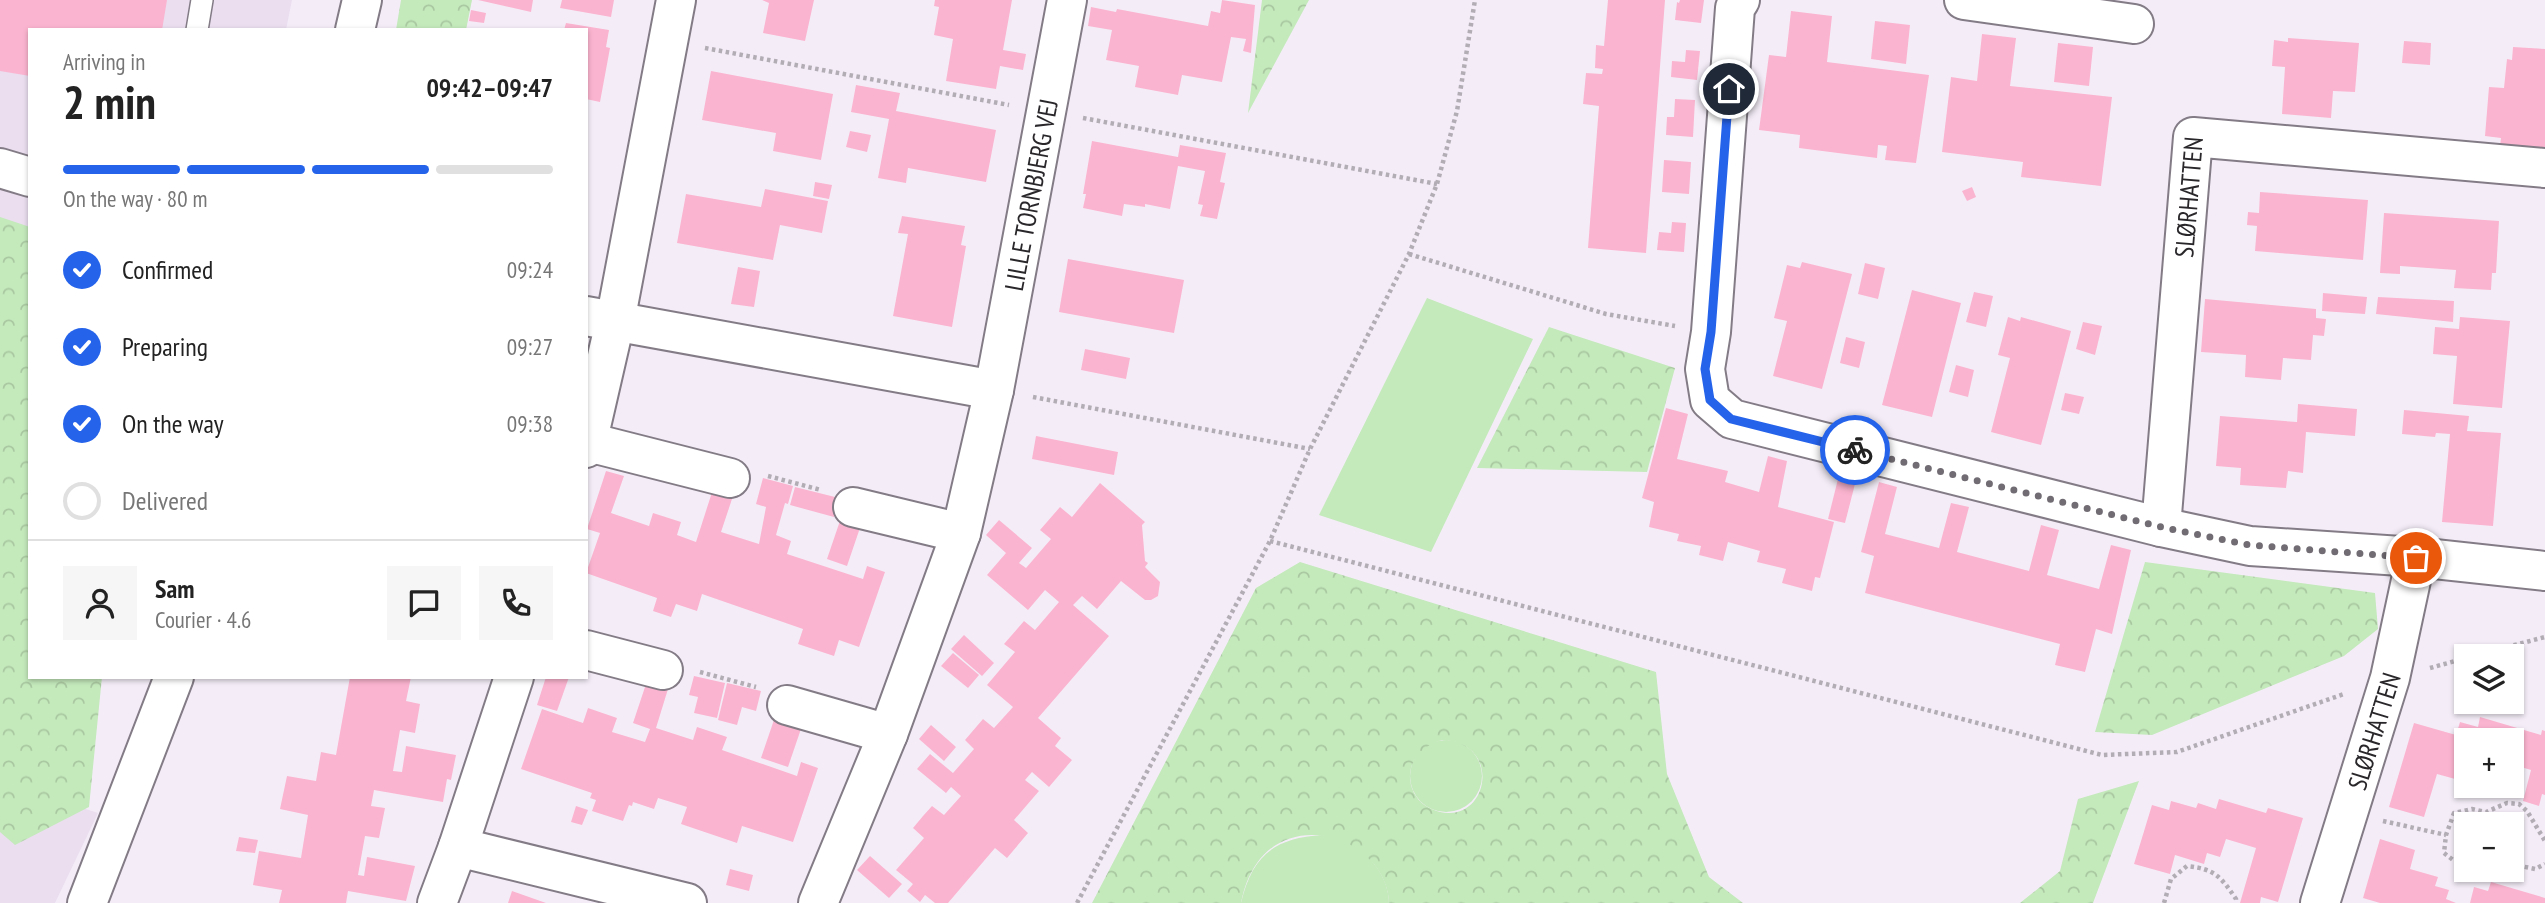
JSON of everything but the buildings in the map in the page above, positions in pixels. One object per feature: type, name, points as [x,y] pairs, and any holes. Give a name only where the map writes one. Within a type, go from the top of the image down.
[{"type":"street","points":[[355,28],[362,0]]},
{"type":"street","points":[[588,436],[601,319],[676,0]]},
{"type":"street","name":"LILLE TORNBJERG VEJ","points":[[818,903],[888,734],[961,533],[994,390],[1068,0]]},
{"type":"street","points":[[1740,0],[1735,8],[1711,332],[1705,369],[1710,400],[1731,419],[2161,527],[2250,545],[2545,571]]},
{"type":"street","points":[[1964,0],[2134,24]]},
{"type":"street","name":"SLØRHATTEN","points":[[2161,527],[2193,137],[2545,168]]},
{"type":"street","points":[[0,168],[28,176]]},
{"type":"street","points":[[601,319],[994,390]]},
{"type":"street","points":[[588,445],[730,478]]},
{"type":"street","points":[[853,507],[961,533]]},
{"type":"street","name":"SLØRHATTEN","points":[[2320,903],[2390,678],[2416,558]]},
{"type":"street","points":[[588,651],[663,670]]},
{"type":"street","points":[[87,903],[173,679]]},
{"type":"street","points":[[437,903],[513,679]]},
{"type":"street","points":[[787,705],[888,734]]},
{"type":"street","points":[[458,847],[687,903]]},
{"type":"lane","points":[[197,28],[202,0]]},
{"type":"path","points":[[1077,903],[1270,541],[1310,449],[1409,254],[1437,184],[1457,111],[1475,0]]},
{"type":"path","points":[[1409,254],[1606,314],[1711,332]]},
{"type":"path","points":[[994,390],[1310,449]]},
{"type":"path","points":[[730,478],[742,470],[848,496],[853,507]]},
{"type":"path","points":[[1270,541],[2102,755],[2177,752],[2390,678],[2454,661]]},
{"type":"path","points":[[2518,644],[2545,637]]},
{"type":"path","points":[[663,670],[676,666],[782,693],[787,705]]},
{"type":"path","points":[[2454,860],[2444,853],[2446,835],[2454,813],[2472,809],[2486,812],[2507,803],[2519,804],[2527,811],[2545,841]]},
{"type":"path","points":[[2348,813],[2446,835]]},
{"type":"path","points":[[2524,867],[2535,869],[2545,864]]},
{"type":"path","points":[[2164,903],[2171,879],[2187,866],[2206,868],[2222,878],[2236,903]]},
{"type":"shaded area","points":[[0,0],[292,0],[286,28],[28,28],[28,270],[0,261]]},
{"type":"shaded area","points":[[0,781],[98,813],[55,903],[0,903]]},
{"type":"green space","points":[[401,0],[472,0],[466,28],[396,28]]},
{"type":"green space","points":[[1262,0],[1309,0],[1248,113]]},
{"type":"green space","points":[[0,217],[28,226],[28,679],[102,679],[89,807],[15,845],[0,832]]},
{"type":"green space","points":[[1427,298],[1533,339],[1431,552],[1319,515]]},
{"type":"green space","points":[[1549,327],[1675,368],[1647,472],[1477,468]]},
{"type":"green space","points":[[1300,562],[1656,672],[1667,774],[1709,877],[1743,903],[1389,903],[1382,877],[1362,852],[1331,837],[1315,835],[1298,836],[1269,850],[1251,873],[1241,903],[1092,903],[1256,588]],"holes":[[[1442,740],[1461,744],[1474,754],[1481,767],[1482,781],[1478,795],[1470,806],[1457,812],[1440,812],[1429,808],[1416,797],[1411,784],[1410,775],[1414,760],[1433,743]]]},
{"type":"green space","points":[[2145,562],[2375,593],[2378,629],[2344,656],[2152,735],[2095,732]]},
{"type":"green space","points":[[1453,740],[1472,750],[1480,762],[1480,790],[1472,802],[1460,810],[1439,812],[1420,802],[1412,790],[1410,769],[1420,750],[1432,742]]},
{"type":"green space","points":[[2139,781],[2093,903],[2020,903],[2060,871],[2078,799]]},
{"type":"green space","points":[[1322,835],[1344,840],[1369,857],[1381,874],[1389,903],[1241,903],[1252,873],[1268,852],[1291,840]]},
{"type":"way so far","points":[[1855,450],[2161,527],[2250,545],[2416,558]]},
{"type":"route","points":[[1729,89],[1711,332],[1705,369],[1710,400],[1731,419],[1855,450]]}]
